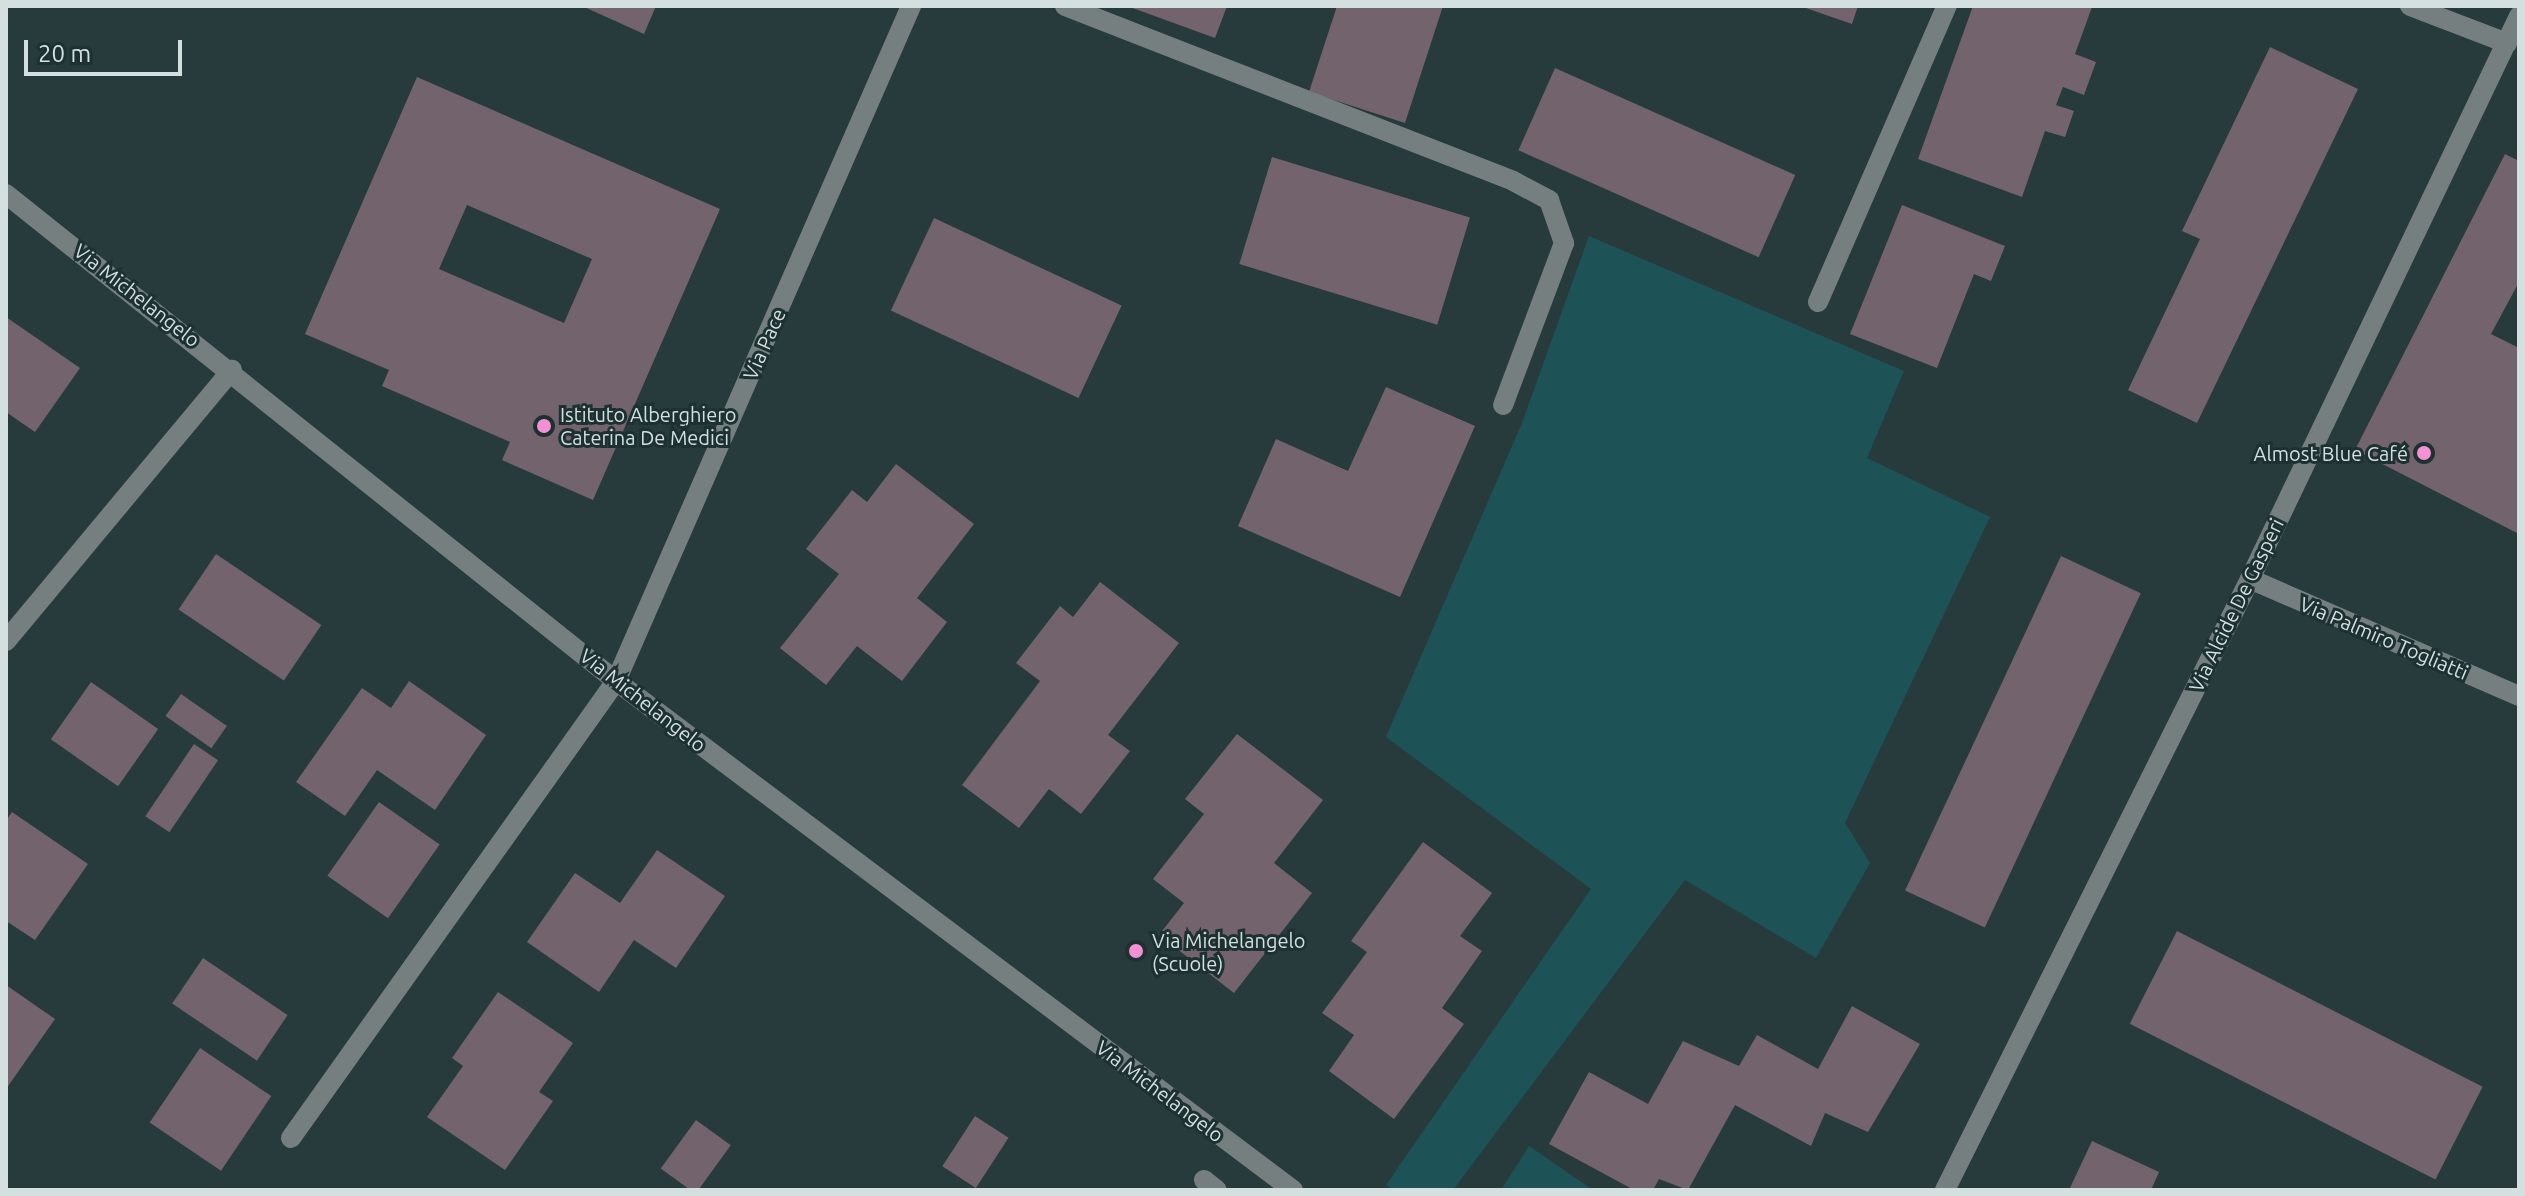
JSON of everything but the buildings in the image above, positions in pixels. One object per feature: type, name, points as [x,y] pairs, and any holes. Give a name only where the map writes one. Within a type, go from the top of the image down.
[{"type":"street","name":"Via Pace","points":[[291,1138],[616,681],[911,6]]},
{"type":"street","points":[[1065,6],[1513,181],[1549,200],[1564,243],[1503,405]]},
{"type":"street","points":[[1818,302],[1947,6]]},
{"type":"street","points":[[2410,6],[2507,43]]},
{"type":"street","name":"Via Alcide De Gasperi","points":[[1945,1190],[2250,579],[2519,16]]},
{"type":"street","name":"Via Michelangelo","points":[[6,194],[232,370],[616,681],[1293,1190]]},
{"type":"street","points":[[6,641],[232,370]]},
{"type":"street","name":"Via Palmiro Togliatti","points":[[2250,579],[2519,696]]},
{"type":"shaded area","points":[[1589,236],[1904,371],[1867,458],[1990,517],[1845,823],[1870,863],[1816,958],[1685,880],[1453,1190],[1393,1190],[1386,1185],[1591,889],[1386,737],[1522,423]]},
{"type":"shaded area","points":[[1529,1146],[1593,1190],[1501,1190]]},
{"type":"place","name":"Istituto Alberghiero Caterina De Medici","points":[[544,426]]},
{"type":"place","name":"Almost Blue Café","points":[[2424,453]]},
{"type":"place","name":"Via Michelangelo (Scuole)","points":[[1136,951]]}]
